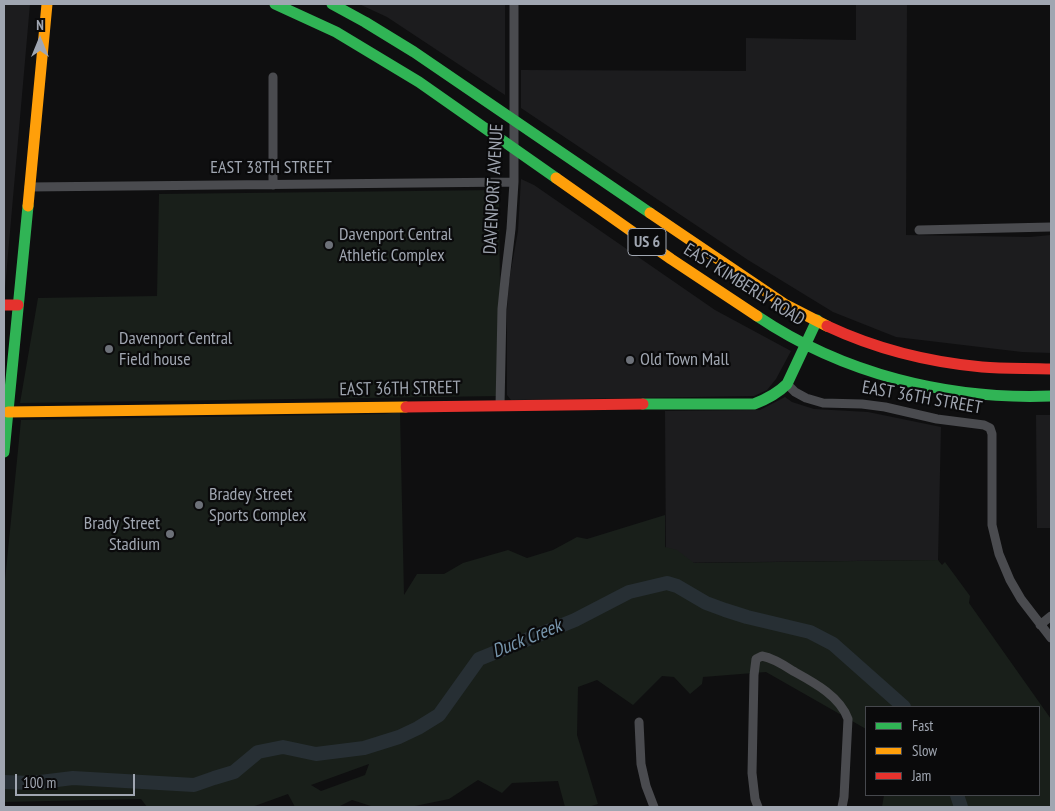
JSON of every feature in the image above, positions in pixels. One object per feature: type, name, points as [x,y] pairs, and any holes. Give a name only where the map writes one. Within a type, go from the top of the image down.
[{"type":"main road","points":[[4,452],[47,4]]},
{"type":"main road","name":"EAST KIMBERLY ROAD","points":[[275,4],[336,32],[412,78],[736,303],[768,324],[805,344],[859,368],[927,387],[989,394],[1051,396]]},
{"type":"main road","name":"EAST KIMBERLY ROAD","points":[[332,4],[414,52],[786,305],[853,338],[912,356],[983,368],[1051,369]]},
{"type":"main road","points":[[4,305],[18,305]]},
{"type":"main road","name":"EAST 36TH STREET","points":[[8,412],[754,404],[769,398],[780,391],[786,384],[817,320]]},
{"type":"street","name":"DAVENPORT AVENUE","points":[[500,406],[502,309],[504,279],[512,229],[514,182],[514,4]]},
{"type":"street","points":[[273,77],[273,185]]},
{"type":"street","name":"EAST 38TH STREET","points":[[29,187],[514,182]]},
{"type":"street","points":[[919,230],[1051,227]]},
{"type":"street","name":"EAST 36TH STREET","points":[[786,384],[806,398],[823,403],[862,404],[884,407],[990,428],[992,434],[992,525],[999,554],[1021,599],[1040,625]]},
{"type":"street","points":[[1051,616],[1040,625],[1051,638]]},
{"type":"street","points":[[758,807],[754,799],[752,773],[754,675],[756,659],[762,656],[778,661],[820,686],[846,712],[848,719],[842,807]]},
{"type":"street","points":[[639,722],[641,764],[646,786],[654,807]]},
{"type":"shaded area","points":[[4,4],[30,4],[4,300]]},
{"type":"shaded area","points":[[359,4],[505,4],[505,95],[387,17]]},
{"type":"shaded area","points":[[856,4],[907,4],[906,235],[1030,237],[1051,235],[1051,353],[1022,352],[896,337],[833,312],[748,260],[521,108],[521,70],[746,71],[746,38],[856,40]]},
{"type":"shaded area","points":[[521,179],[534,185],[715,310],[791,351],[776,379],[767,390],[754,396],[511,400],[507,395],[507,310],[509,281],[518,231]]},
{"type":"shaded area","name":"Davenport Central Athletic Complex","points":[[499,190],[501,396],[20,403],[38,298],[157,296],[159,194]]},
{"type":"shaded area","points":[[785,397],[792,402],[814,409],[868,412],[941,427],[938,560],[666,563],[665,411],[760,410]]},
{"type":"shaded area","points":[[400,412],[404,595],[417,574],[444,574],[463,563],[508,550],[527,558],[553,550],[577,537],[587,539],[665,515],[665,547],[677,550],[694,563],[938,560],[942,565],[945,562],[970,596],[969,603],[1051,719],[1051,807],[882,807],[884,796],[1040,796],[1040,706],[865,706],[865,728],[766,672],[703,677],[702,684],[690,694],[674,677],[662,676],[633,705],[597,680],[578,687],[577,735],[598,804],[588,807],[565,807],[558,781],[512,783],[502,793],[478,780],[449,799],[410,807],[374,807],[352,800],[338,807],[295,807],[288,794],[252,807],[147,807],[141,799],[4,802],[4,590],[21,420],[385,414]],"holes":[[[369,764],[365,775],[321,791],[311,785]]]},
{"type":"shaded area","points":[[1036,415],[1051,415],[1051,528],[1037,528]]},
{"type":"waterway","name":"Duck Creek","points":[[4,782],[32,783],[73,778],[194,785],[234,772],[258,752],[283,747],[316,754],[364,748],[399,737],[439,715],[479,659],[575,620],[629,592],[667,583],[677,586],[706,603],[725,610],[810,632],[833,644],[903,706]]},
{"type":"waterway","name":"Duck Creek","points":[[957,796],[961,807]]},
{"type":"traffic: fast","points":[[275,4],[336,32],[419,82],[556,178]]},
{"type":"traffic: fast","points":[[332,4],[414,52],[650,213]]},
{"type":"traffic: fast","points":[[4,452],[28,206]]},
{"type":"traffic: fast","points":[[757,316],[825,354],[861,368],[898,379],[935,388],[974,393],[1012,396],[1051,396]]},
{"type":"traffic: fast","points":[[643,404],[754,404],[768,398],[787,384],[817,320]]},
{"type":"traffic: slow","points":[[28,206],[47,4]]},
{"type":"traffic: slow","points":[[556,178],[671,259],[757,316]]},
{"type":"traffic: slow","points":[[650,213],[786,305],[827,326]]},
{"type":"traffic: slow","points":[[8,412],[406,407]]},
{"type":"traffic: jam","points":[[4,305],[18,305]]},
{"type":"traffic: jam","points":[[827,326],[883,348],[942,362],[991,368],[1051,369]]},
{"type":"traffic: jam","points":[[406,407],[643,404]]},
{"type":"place","name":"Davenport Central Athletic Complex","points":[[329,245]]},
{"type":"place","name":"Davenport Central Field house","points":[[109,349]]},
{"type":"place","name":"Old Town Mall","points":[[630,360]]},
{"type":"place","name":"Bradey Street Sports Complex","points":[[199,505]]},
{"type":"place","name":"Brady Street Stadium","points":[[170,534]]}]
